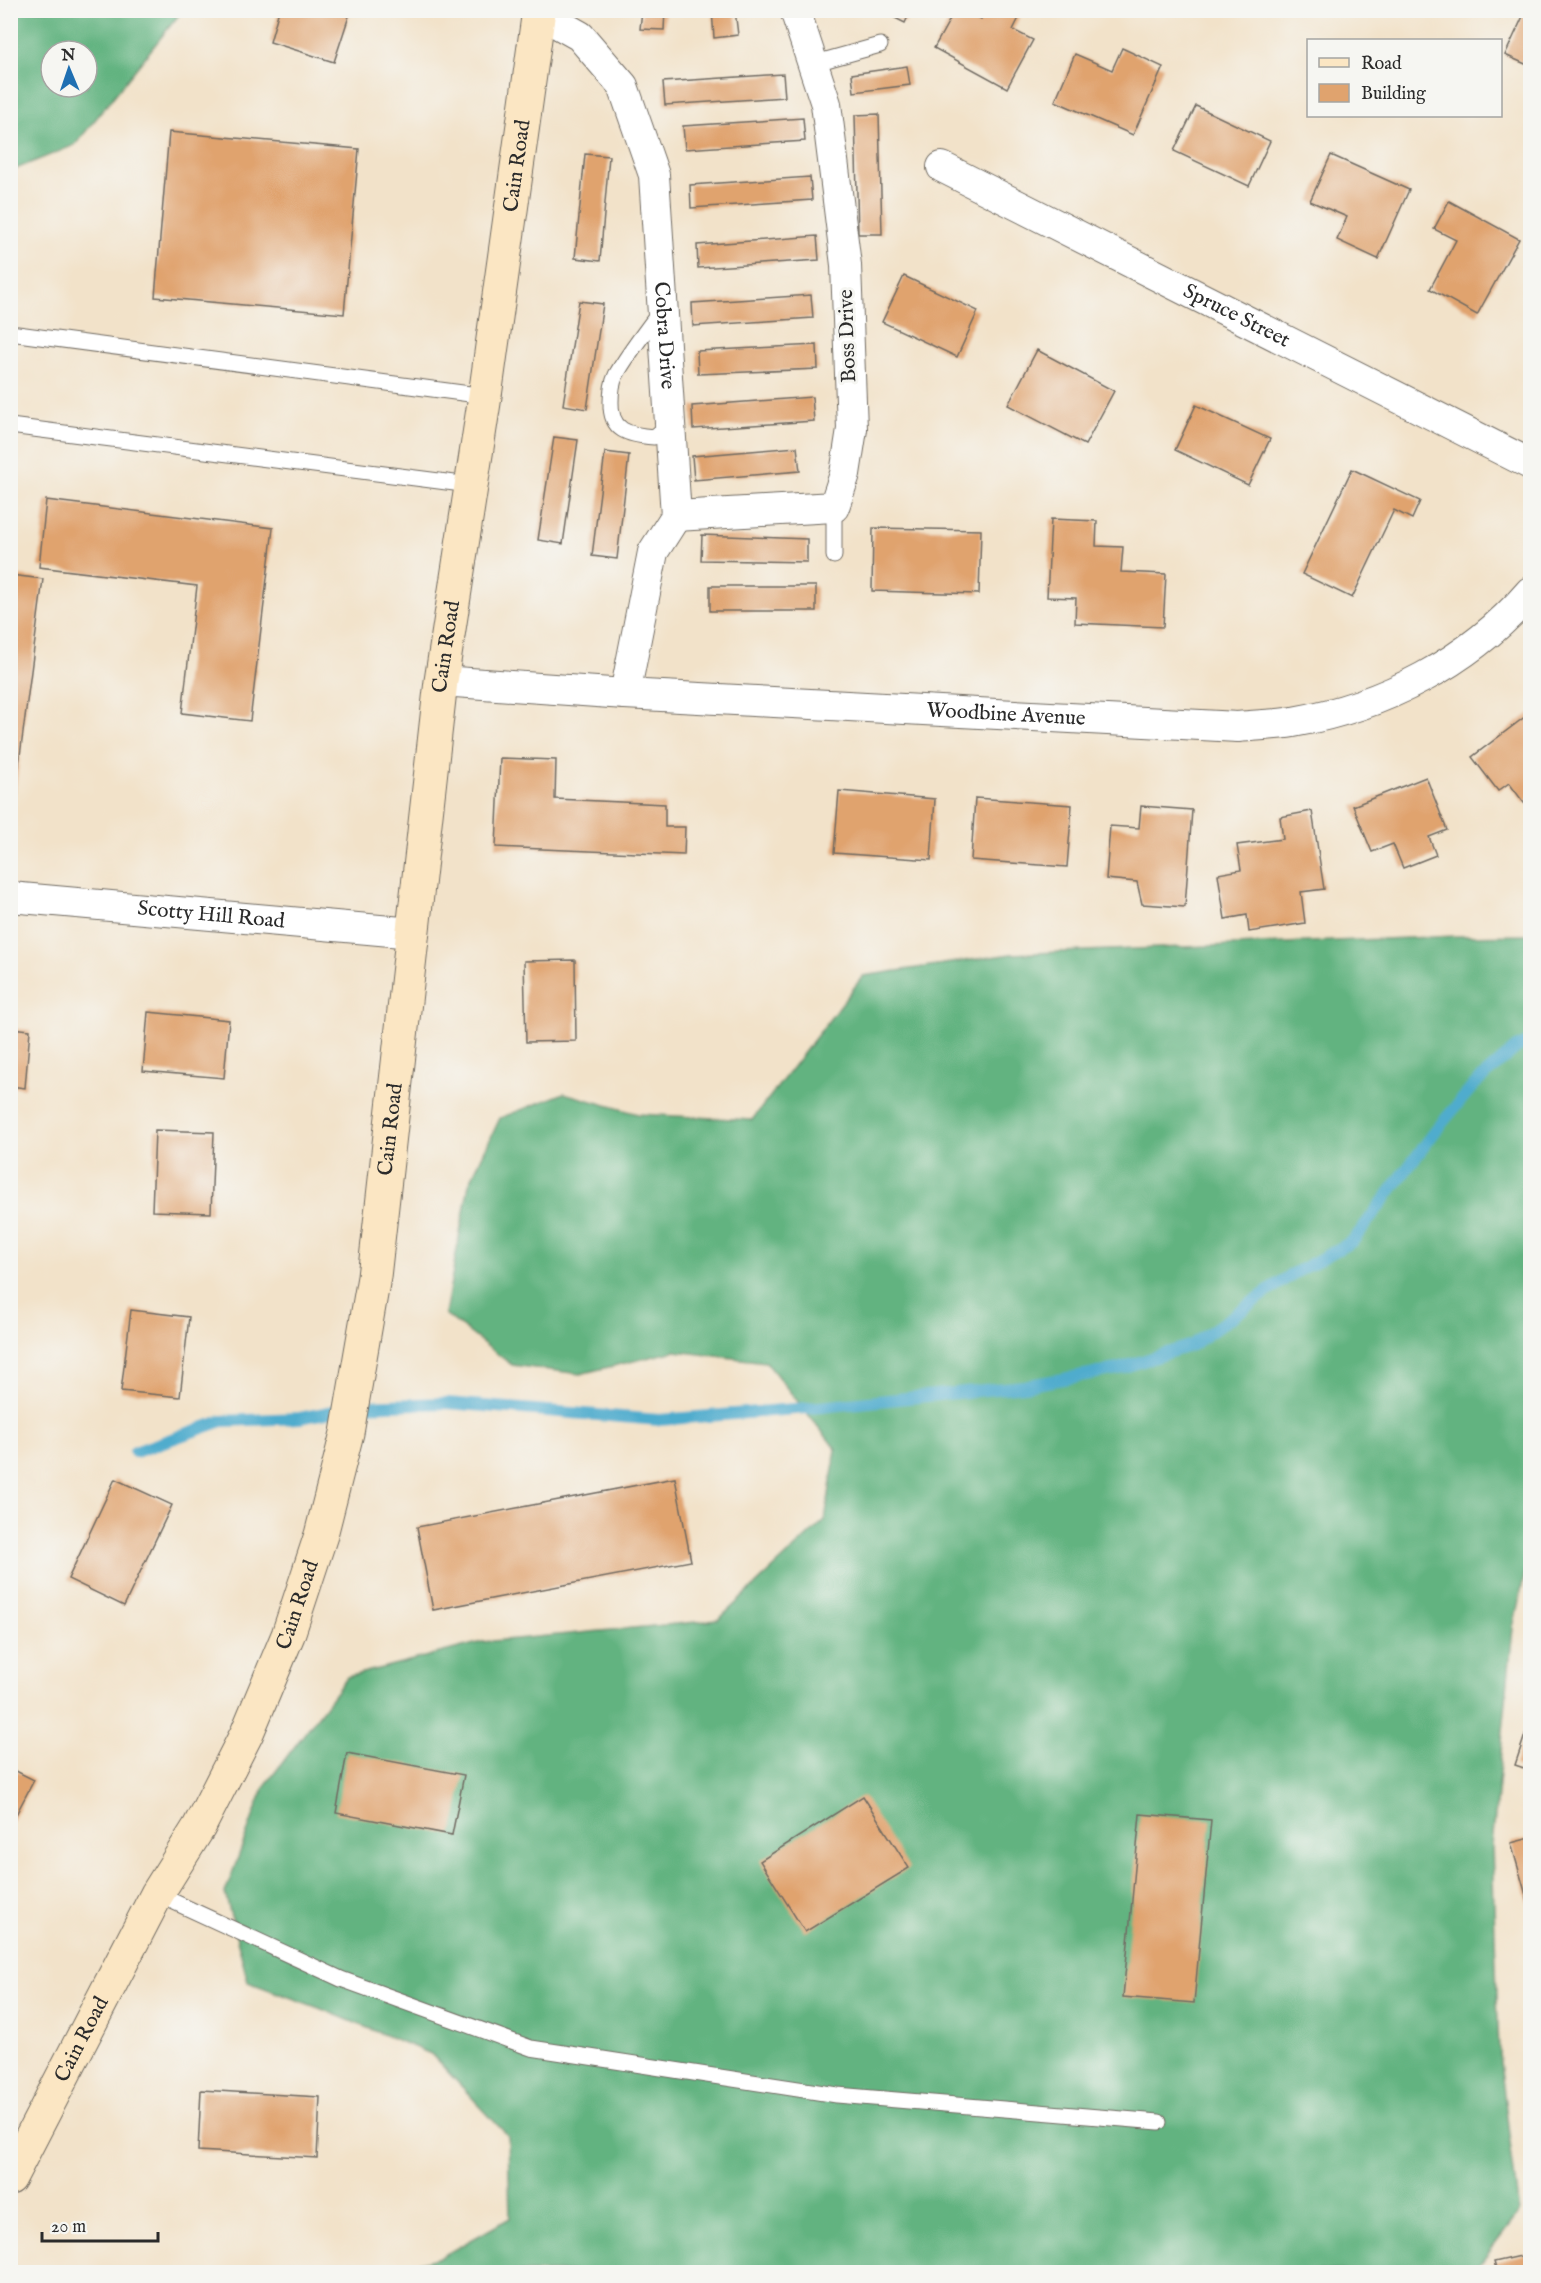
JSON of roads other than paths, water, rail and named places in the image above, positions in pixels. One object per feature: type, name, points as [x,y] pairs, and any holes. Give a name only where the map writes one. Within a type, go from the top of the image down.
[{"type":"main road","name":"Cain Road","points":[[10,2178],[27,2134],[157,1894],[199,1827],[247,1733],[288,1635],[321,1535],[347,1433],[374,1277],[441,681],[485,396],[539,12]]},
{"type":"street","name":"Boss Drive","points":[[795,10],[826,104],[846,265],[852,429],[844,474],[834,507]]},
{"type":"street","name":"Cobra Drive","points":[[539,12],[580,36],[623,86],[654,175],[676,516]]},
{"type":"street","name":"Spruce Street","points":[[942,167],[1530,464]]},
{"type":"street","points":[[625,694],[653,552],[676,516],[834,507]]},
{"type":"street","name":"Woodbine Avenue","points":[[441,681],[625,694],[1238,727],[1292,722],[1343,711],[1393,693],[1440,668],[1483,639],[1530,592]]},
{"type":"street","name":"Scotty Hill Road","points":[[10,897],[413,933]]},
{"type":"lane","points":[[812,64],[880,45]]},
{"type":"lane","points":[[662,307],[615,377],[611,392],[611,414],[617,427],[636,436],[654,437],[670,424]]},
{"type":"lane","points":[[10,333],[485,396]]},
{"type":"lane","points":[[10,426],[470,485]]},
{"type":"lane","points":[[834,507],[834,556]]},
{"type":"lane","points":[[157,1894],[341,1979],[531,2048],[837,2095],[1159,2122]]},
{"type":"waterway","points":[[135,1452],[222,1421],[300,1418],[359,1406],[447,1403],[659,1420],[820,1407],[1024,1386],[1118,1369],[1192,1345],[1291,1275],[1353,1241],[1437,1129],[1474,1085],[1516,1048],[1530,1042]]}]
